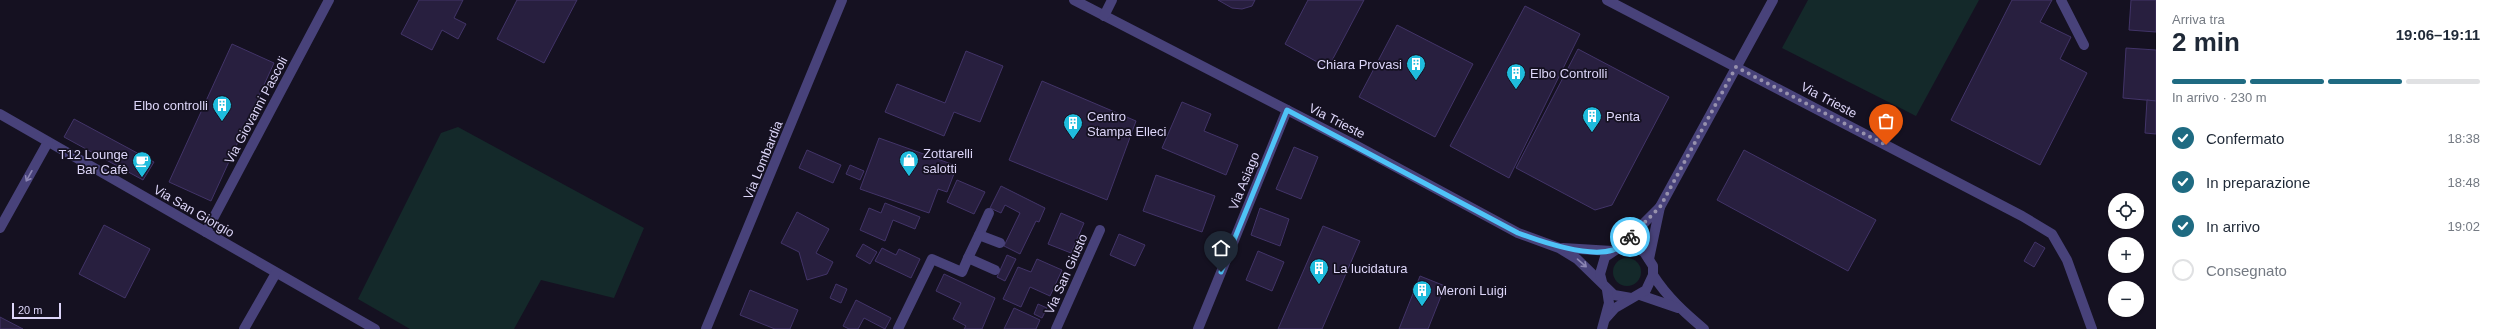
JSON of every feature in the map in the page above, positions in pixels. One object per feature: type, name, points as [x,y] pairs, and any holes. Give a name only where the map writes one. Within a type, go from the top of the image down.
[{"type":"street","name":"Via Giovanni Pascoli","points":[[206,232],[330,0]]},
{"type":"street","name":"Via Lombardia","points":[[706,329],[842,0]]},
{"type":"street","name":"Via Trieste","points":[[1074,0],[1287,110],[1518,233],[1559,248]]},
{"type":"street","points":[[1104,16],[1112,0]]},
{"type":"street","name":"Via Trieste","points":[[1607,0],[2022,216],[2052,234],[2067,260],[2092,329]]},
{"type":"street","points":[[1704,329],[1680,308],[1662,289],[1653,275],[1649,259],[1660,207],[1772,0]]},
{"type":"street","points":[[2061,0],[2084,45]]},
{"type":"street","name":"Via Asiago","points":[[1198,329],[1287,110]]},
{"type":"street","name":"Via San Giorgio","points":[[0,114],[375,329]]},
{"type":"street","points":[[0,228],[48,142]]},
{"type":"street","points":[[1602,329],[1606,318],[1608,303],[1602,265],[1616,249],[1660,207]]},
{"type":"street","points":[[898,329],[932,259],[962,272],[989,213]]},
{"type":"street","name":"Via San Giusto","points":[[1056,329],[1100,230]]},
{"type":"street","points":[[979,235],[1000,243]]},
{"type":"street","points":[[1559,248],[1636,248],[1649,259]]},
{"type":"street","points":[[1559,248],[1577,259],[1605,286],[1622,298],[1636,297],[1680,308]]},
{"type":"street","points":[[968,258],[995,270]]},
{"type":"street","points":[[244,329],[276,273]]},
{"type":"street","points":[[1606,318],[1615,308],[1646,290],[1653,275]]},
{"type":"green space","points":[[1808,0],[1979,0],[1916,116],[1782,48]]},
{"type":"green space","points":[[458,127],[644,228],[614,298],[541,280],[514,329],[410,329],[358,299],[441,133]]},
{"type":"green space","points":[[1627,258],[1637,262],[1641,272],[1637,282],[1627,286],[1617,282],[1613,272],[1617,262]]},
{"type":"building","points":[[419,0],[463,0],[454,18],[466,24],[458,39],[442,30],[432,50],[401,34]]},
{"type":"building","points":[[517,0],[577,0],[544,63],[497,39]]},
{"type":"building","points":[[1218,0],[1255,0],[1252,6],[1242,9],[1232,8]]},
{"type":"building","points":[[1308,0],[1364,0],[1328,68],[1285,44]]},
{"type":"building","points":[[2012,0],[2052,0],[2040,22],[2071,37],[2060,59],[2087,73],[2040,165],[1951,120]]},
{"type":"building","points":[[2131,0],[2156,0],[2156,32],[2129,30]]},
{"type":"building","name":"Elbo Controlli","points":[[1525,6],[1580,34],[1509,178],[1450,146]]},
{"type":"building","name":"Chiara Provasi","points":[[1397,25],[1473,64],[1435,137],[1359,97]]},
{"type":"building","name":"Elbo controlli","points":[[232,44],[274,63],[211,201],[169,182]]},
{"type":"building","points":[[2126,48],[2156,50],[2156,101],[2123,98]]},
{"type":"building","name":"Penta","points":[[1578,49],[1669,97],[1612,205],[1595,210],[1516,168]]},
{"type":"building","points":[[966,51],[1003,66],[980,122],[954,112],[944,136],[885,112],[897,84],[945,103]]},
{"type":"building","name":"Centro Stampa Elleci","points":[[1042,81],[1136,121],[1107,200],[1009,160]]},
{"type":"building","points":[[2147,100],[2156,101],[2156,134],[2145,133]]},
{"type":"building","points":[[1182,102],[1211,114],[1204,131],[1238,145],[1226,175],[1162,148]]},
{"type":"building","points":[[74,119],[154,162],[143,180],[64,137]]},
{"type":"building","name":"Zottarelli salotti","points":[[879,138],[957,166],[947,192],[938,189],[929,213],[860,189]]},
{"type":"building","points":[[1294,147],[1318,157],[1301,199],[1276,189]]},
{"type":"building","points":[[807,150],[841,165],[833,183],[799,168]]},
{"type":"building","points":[[1744,150],[1876,220],[1848,271],[1717,200]]},
{"type":"building","points":[[850,165],[864,171],[860,180],[846,174]]},
{"type":"building","points":[[1156,175],[1215,196],[1202,232],[1143,211]]},
{"type":"building","points":[[957,180],[985,192],[974,214],[947,202]]},
{"type":"building","points":[[1001,186],[1045,208],[1039,222],[1036,221],[1020,254],[1004,246],[1020,213],[1005,205],[1001,213],[990,208]]},
{"type":"building","points":[[885,203],[920,217],[915,229],[893,220],[885,241],[860,230],[869,208],[881,213]]},
{"type":"building","points":[[1260,208],[1289,219],[1280,246],[1251,235]]},
{"type":"building","points":[[797,212],[829,229],[816,253],[833,262],[827,274],[807,280],[799,252],[781,243]]},
{"type":"building","points":[[1061,213],[1084,223],[1071,253],[1048,244]]},
{"type":"building","points":[[104,225],[150,249],[125,298],[79,274]]},
{"type":"building","name":"La lucidatura","points":[[1323,226],[1360,241],[1322,329],[1278,329]]},
{"type":"building","points":[[1119,234],[1145,245],[1135,266],[1110,255]]},
{"type":"building","points":[[2035,242],[2045,248],[2034,267],[2024,261]]},
{"type":"building","points":[[863,244],[877,252],[870,264],[856,256]]},
{"type":"building","points":[[882,248],[896,255],[899,249],[920,259],[911,278],[875,261]]},
{"type":"building","points":[[1258,251],[1284,262],[1272,291],[1246,280]]},
{"type":"building","points":[[1007,255],[1016,259],[1005,281],[997,277]]},
{"type":"building","points":[[1037,259],[1062,270],[1050,296],[1030,287],[1021,307],[1003,299],[1018,267],[1031,272]]},
{"type":"building","points":[[944,274],[995,298],[982,329],[964,329],[966,326],[953,319],[961,303],[936,291]]},
{"type":"building","name":"Meroni Luigi","points":[[1420,276],[1445,286],[1428,329],[1399,329]]},
{"type":"building","points":[[836,284],[847,289],[841,303],[830,298]]},
{"type":"building","points":[[750,290],[798,310],[790,329],[775,329],[740,315]]},
{"type":"building","points":[[856,300],[891,318],[885,329],[864,318],[858,329],[849,329],[843,326]]},
{"type":"building","points":[[1038,304],[1047,308],[1042,318],[1034,314]]},
{"type":"building","points":[[1014,308],[1040,320],[1036,329],[1004,329]]},
{"type":"building","points":[[0,317],[23,329],[0,329]]},
{"type":"way so far","points":[[1630,237],[1660,207],[1736,67],[1886,145]]},
{"type":"place","name":"Chiara Provasi","points":[[1416,81]]},
{"type":"place","name":"Elbo Controlli","points":[[1516,90]]},
{"type":"place","name":"Elbo controlli","points":[[222,122]]},
{"type":"place","name":"Penta","points":[[1592,133]]},
{"type":"place","name":"Centro Stampa Elleci","points":[[1073,140]]},
{"type":"place","name":"Zottarelli salotti","points":[[909,177]]},
{"type":"place","name":"T12 Lounge Bar Cafè","points":[[142,178]]},
{"type":"place","name":"La lucidatura","points":[[1319,285]]},
{"type":"place","name":"Meroni Luigi","points":[[1422,307]]},
{"type":"route","points":[[1221,272],[1287,110],[1518,233],[1559,248],[1581,250],[1612,251],[1620,247],[1630,237]]}]
